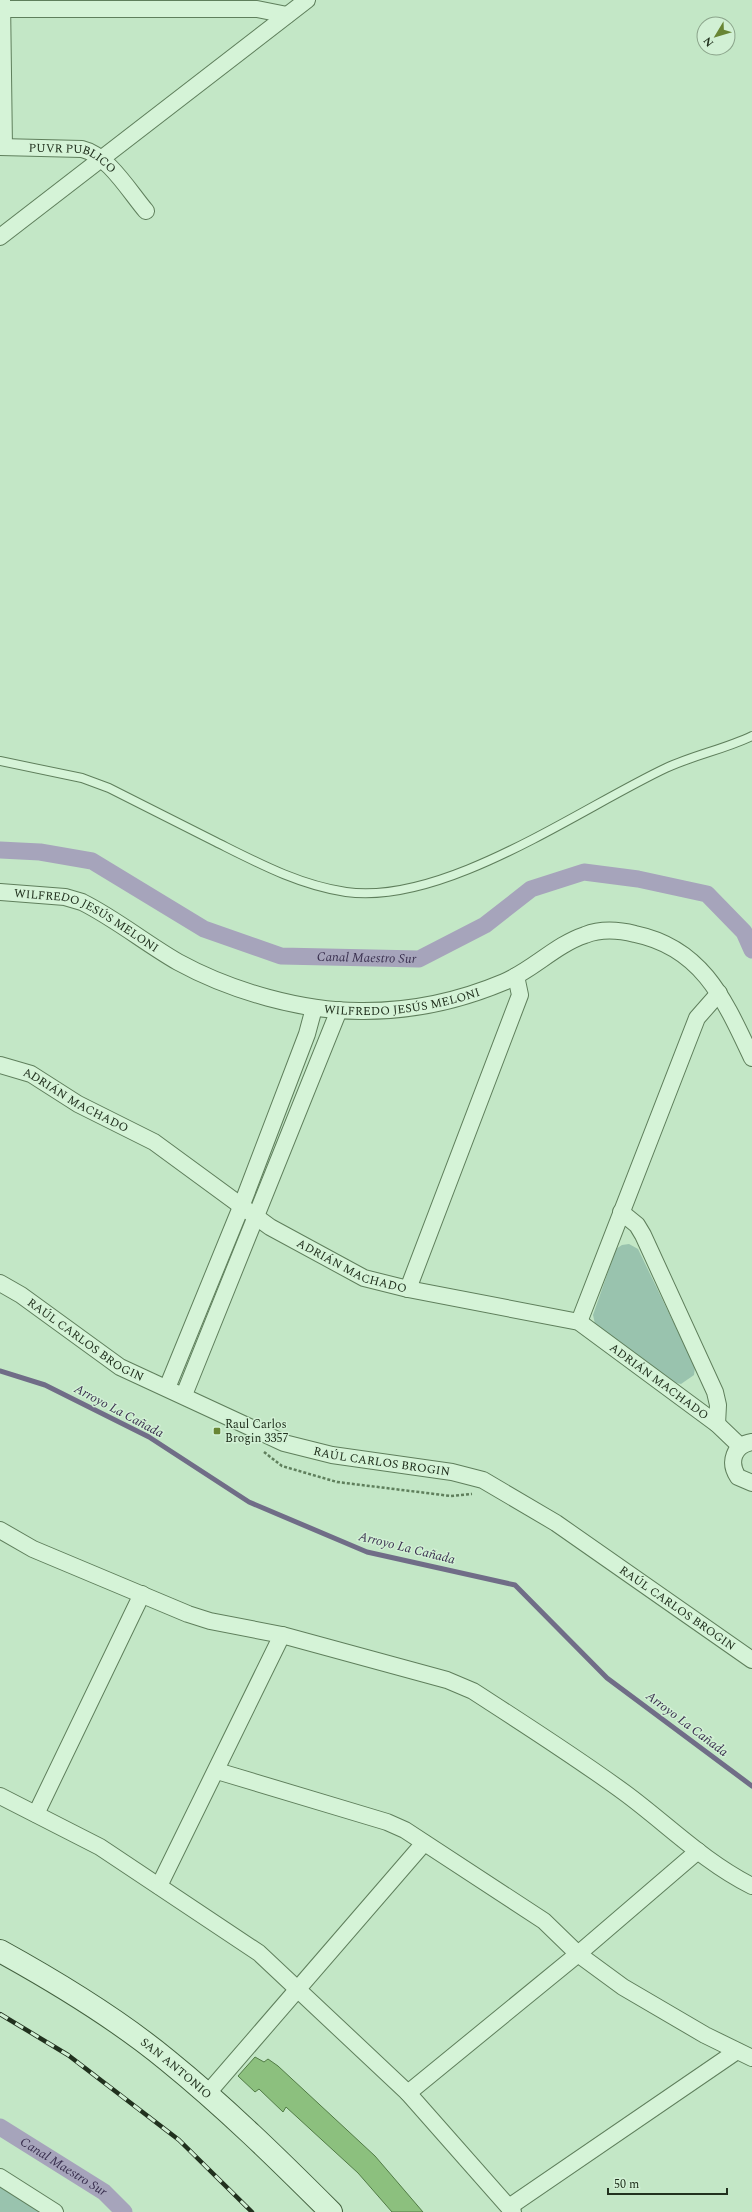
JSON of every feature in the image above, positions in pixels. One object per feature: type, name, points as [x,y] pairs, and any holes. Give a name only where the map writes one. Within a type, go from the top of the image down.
[{"type":"main road","name":"SAN ANTONIO","points":[[0,1951],[119,2024],[166,2059],[207,2094],[331,2212]]},
{"type":"street","points":[[0,237],[307,0]]},
{"type":"street","points":[[2,147],[1,6],[257,9],[287,15]]},
{"type":"street","name":"PUVR PUBLICO","points":[[2,147],[82,149],[93,151],[102,159],[146,211]]},
{"type":"street","name":"WILFREDO JESÚS MELONI","points":[[0,892],[65,897],[82,902],[178,962],[239,988],[264,997],[314,1008],[339,1010],[364,1011],[425,1007],[444,1003],[516,976],[568,943],[584,935],[611,931],[651,937],[674,949],[706,975],[719,993],[752,1058]]},
{"type":"street","points":[[408,1289],[520,995],[516,976]]},
{"type":"street","points":[[579,1322],[697,1018],[719,993]]},
{"type":"street","points":[[167,1388],[241,1207],[306,1034],[314,1008]]},
{"type":"street","points":[[184,1395],[339,1010]]},
{"type":"street","name":"ADRIÁN MACHADO","points":[[0,1065],[31,1074],[78,1104],[154,1142],[256,1218],[347,1270],[364,1278],[408,1289],[579,1322],[746,1444]]},
{"type":"street","name":"ADRIÁN MACHADO","points":[[621,1212],[637,1225],[644,1235],[715,1392],[718,1405],[718,1424]]},
{"type":"street","name":"RAÚL CARLOS BROGIN","points":[[0,1283],[21,1296],[120,1367],[184,1395],[284,1443],[308,1451],[452,1472],[483,1480],[556,1522],[752,1660]]},
{"type":"street","points":[[746,1444],[733,1458],[734,1471],[744,1481],[752,1483]]},
{"type":"street","points":[[0,1530],[33,1548],[160,1603],[210,1621],[282,1635],[448,1680],[473,1691],[626,1793],[726,1872],[752,1886]]},
{"type":"street","points":[[36,1814],[142,1594]]},
{"type":"street","points":[[159,1886],[217,1771],[282,1635]]},
{"type":"street","points":[[217,1771],[387,1822],[405,1830],[544,1921],[578,1954],[623,1987],[666,2014],[752,2058]]},
{"type":"street","points":[[0,1796],[100,1847],[259,1953],[408,2093],[511,2210],[737,2051]]},
{"type":"street","points":[[207,2094],[424,1843]]},
{"type":"street","points":[[408,2093],[578,1954],[698,1851]]},
{"type":"street","points":[[0,2177],[55,2212]]},
{"type":"lane","points":[[0,761],[82,778],[109,788],[278,873],[339,890],[374,894],[400,890],[461,872],[514,847],[667,767],[752,736]]},
{"type":"path","points":[[261,1449],[282,1466],[337,1482],[451,1496],[475,1494]]},
{"type":"green space","points":[[629,1244],[638,1249],[695,1367],[694,1375],[681,1384],[672,1382],[595,1324],[593,1315],[616,1249],[622,1245]]},
{"type":"green space","points":[[0,2185],[41,2212],[0,2212]]},
{"type":"building","points":[[255,2057],[264,2062],[268,2059],[278,2066],[375,2156],[423,2212],[392,2212],[358,2173],[286,2107],[283,2112],[259,2089],[255,2092],[238,2076]]},
{"type":"waterway","name":"Canal Maestro Sur","points":[[0,850],[40,852],[92,861],[204,929],[281,956],[419,959],[485,925],[531,889],[584,872],[638,879],[707,894],[744,932],[752,950]]},
{"type":"waterway","name":"Arroyo La Cañada","points":[[0,1371],[45,1385],[149,1437],[249,1502],[367,1552],[515,1585],[607,1678],[752,1786]]},
{"type":"waterway","name":"Canal Maestro Sur","points":[[0,2127],[104,2192],[124,2212]]},
{"type":"railway","points":[[0,2014],[68,2055],[179,2140],[252,2212]]},
{"type":"place","name":"Raul Carlos Brogin 3357","points":[[217,1431]]}]
